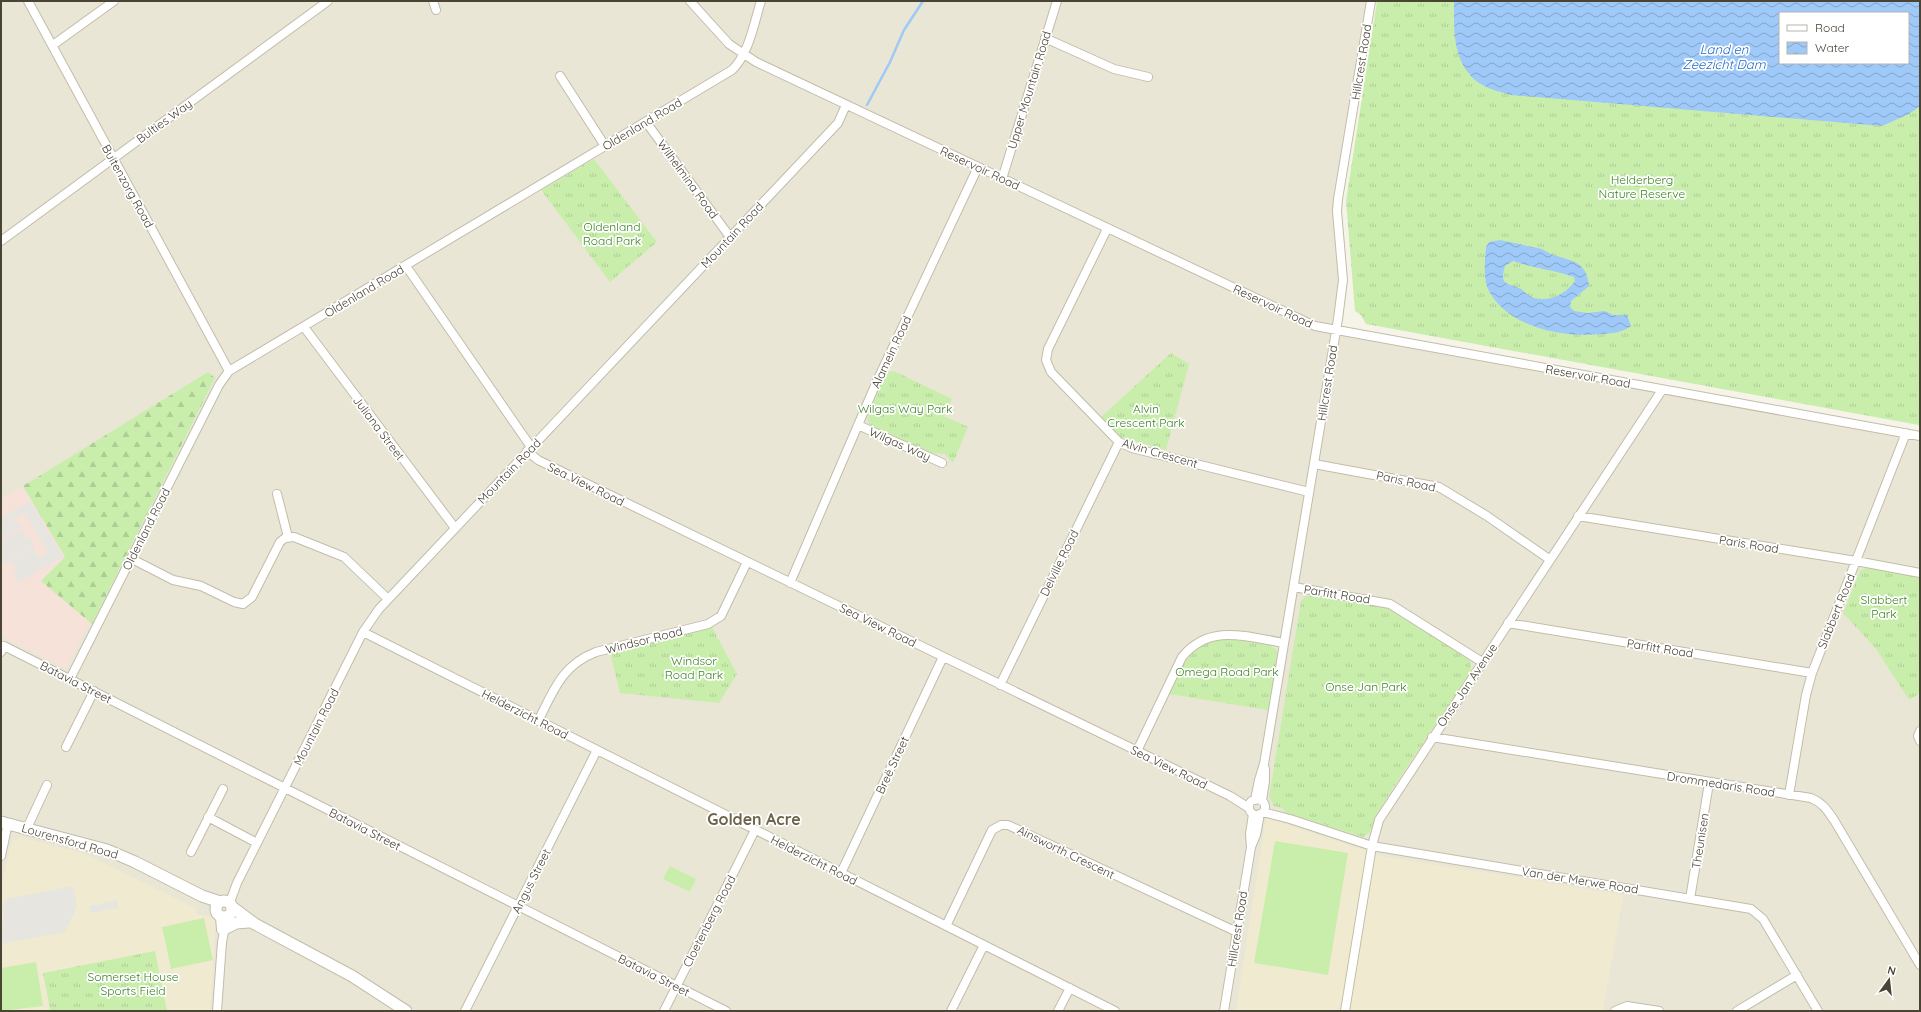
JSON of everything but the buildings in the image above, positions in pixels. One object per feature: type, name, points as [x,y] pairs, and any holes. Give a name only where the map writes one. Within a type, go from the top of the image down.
[{"type":"street","name":"Buitenzorg Road","points":[[28,1],[229,372]]},
{"type":"street","points":[[53,45],[114,1]]},
{"type":"street","name":"Bulties Way","points":[[1,241],[328,1]]},
{"type":"street","points":[[434,1],[436,10]]},
{"type":"street","name":"Reservoir Road","points":[[690,1],[729,44],[756,62],[1315,326],[1920,436]]},
{"type":"street","name":"Oldenland Road","points":[[70,679],[219,385],[229,372],[732,70],[737,65],[748,41],[761,1]]},
{"type":"street","name":"Upper Mountain Road","points":[[1002,179],[1057,1]]},
{"type":"street","name":"Hillcrest Road","points":[[1224,1011],[1251,847],[1256,836],[1259,780],[1264,764],[1336,330],[1343,280],[1337,212],[1338,198],[1371,1]]},
{"type":"street","points":[[1045,38],[1114,69],[1148,77]]},
{"type":"street","points":[[560,76],[605,146]]},
{"type":"street","name":"Mountain Road","points":[[217,1011],[225,909],[364,632],[379,609],[838,123],[846,105]]},
{"type":"street","name":"Wilhelmina Road","points":[[646,122],[730,237]]},
{"type":"street","name":"Alamein Road","points":[[790,583],[889,355],[978,167]]},
{"type":"street","name":"Alvin Crescent","points":[[1108,229],[1048,349],[1046,360],[1050,372],[1119,442],[1132,448],[1309,492]]},
{"type":"street","name":"Sea View Road","points":[[406,266],[529,449],[538,460],[1230,796],[1257,807]]},
{"type":"street","name":"Juliana Street","points":[[304,327],[454,528]]},
{"type":"street","name":"Onse Jan Avenue","points":[[1345,1011],[1372,846],[1379,820],[1549,559],[1662,390]]},
{"type":"street","name":"Wilgas Way","points":[[858,425],[942,463]]},
{"type":"street","name":"Slabbert Road","points":[[1789,795],[1806,695],[1812,673],[1906,434]]},
{"type":"street","name":"Delville Road","points":[[1000,684],[1119,442]]},
{"type":"street","name":"Paris Road","points":[[1314,464],[1439,487],[1487,516],[1549,559]]},
{"type":"street","points":[[277,494],[288,537]]},
{"type":"street","name":"Paris Road","points":[[1578,516],[1856,561],[1920,573]]},
{"type":"street","points":[[132,559],[172,580],[201,586],[234,602],[243,604],[252,597],[280,542],[288,537],[294,537],[344,557],[388,599]]},
{"type":"street","name":"Windsor Road","points":[[538,721],[561,677],[579,660],[596,652],[708,624],[718,619],[747,562]]},
{"type":"street","name":"Parfitt Road","points":[[1294,587],[1390,604],[1482,662]]},
{"type":"street","name":"Parfitt Road","points":[[1508,623],[1812,673]]},
{"type":"street","name":"Helderzicht Road","points":[[364,632],[1115,1011]]},
{"type":"street","points":[[1137,751],[1182,657],[1193,646],[1206,638],[1221,635],[1237,635],[1284,643]]},
{"type":"street","name":"Batavia Street","points":[[3,649],[94,691],[726,1011]]},
{"type":"street","name":"Breë Street","points":[[841,874],[943,657]]},
{"type":"street","points":[[66,747],[94,691]]},
{"type":"street","points":[[1920,731],[1918,736],[1920,741]]},
{"type":"street","name":"Drommedaris Road","points":[[1432,737],[1709,783],[1811,798],[1820,802],[1826,807],[1920,965]]},
{"type":"street","name":"Angus Street","points":[[465,1011],[597,750]]},
{"type":"street","name":"Theunisen","points":[[1690,898],[1709,783]]},
{"type":"street","points":[[27,828],[47,784]]},
{"type":"street","points":[[191,852],[223,788]]},
{"type":"street","name":"Van der Merwe Road","points":[[1257,807],[1372,846],[1746,908],[1756,912],[1763,919],[1818,1011]]},
{"type":"street","points":[[208,818],[257,843]]},
{"type":"street","points":[[1,856],[5,823]]},
{"type":"street","name":"Lourensford Road","points":[[5,823],[114,853],[202,896],[358,980],[406,1011]]},
{"type":"street","name":"Ainsworth Crescent","points":[[946,926],[992,830],[996,826],[1008,825],[1237,932]]},
{"type":"street","name":"Cloetenberg Road","points":[[664,1011],[755,830]]},
{"type":"street","name":"Mountain Road","points":[[222,942],[225,909]]},
{"type":"street","points":[[224,929],[236,923],[252,923]]},
{"type":"street","points":[[951,1011],[984,945]]},
{"type":"street","points":[[1737,1011],[1797,975]]},
{"type":"street","points":[[1058,1011],[1070,988]]},
{"type":"street","points":[[1615,1011],[1627,1006],[1658,1011]]},
{"type":"shaded area","points":[[1,1],[1369,1],[1337,198],[1341,269],[1336,330],[1920,435],[1920,1011],[1,1011]]},
{"type":"shaded area","points":[[23,486],[65,557],[41,582],[90,622],[66,669],[7,639],[1,633],[1,499]]},
{"type":"shaded area","points":[[30,501],[63,557],[19,582],[13,573],[17,571],[11,561],[33,548],[39,558],[48,552],[25,513],[13,520],[15,523],[24,525],[1,538],[1,518]]},
{"type":"shaded area","points":[[21,529],[26,538],[29,537],[34,546],[4,564],[1,558],[1,540]]},
{"type":"shaded area","points":[[1266,818],[1381,856],[1623,895],[1603,1011],[1236,1011]]},
{"type":"shaded area","points":[[20,837],[85,854],[197,909],[197,914],[216,918],[210,1011],[1,1011],[1,886],[12,841]]},
{"type":"shaded area","points":[[73,886],[77,907],[65,932],[1,944],[1,931],[4,917],[2,906],[6,899]]},
{"type":"shaded area","points":[[117,900],[119,908],[91,913],[90,906]]},
{"type":"green space","name":"Helderberg Nature Reserve","points":[[1377,1],[1920,1],[1919,425],[1366,324],[1361,315],[1355,311],[1346,201]]},
{"type":"green space","name":"Oldenland Road Park","points":[[594,159],[657,242],[610,282],[541,190]]},
{"type":"green space","name":"Alvin Crescent Park","points":[[1171,353],[1189,364],[1166,450],[1121,437],[1101,417]]},
{"type":"green space","name":"Wilgas Way Park","points":[[887,371],[896,372],[952,399],[944,416],[968,427],[953,463],[945,454],[932,453],[873,427],[868,422],[868,415]]},
{"type":"green space","points":[[208,372],[215,378],[92,624],[41,581],[65,557],[23,486]]},
{"type":"green space","name":"Slabbert Park","points":[[1867,567],[1920,577],[1920,693],[1909,700],[1876,649],[1843,613],[1860,571]]},
{"type":"green space","name":"Onse Jan Park","points":[[1313,594],[1389,607],[1467,657],[1471,663],[1471,671],[1391,791],[1377,814],[1370,832],[1363,837],[1284,812],[1284,809],[1274,806],[1269,797],[1301,601],[1305,596],[1312,596]]},
{"type":"green space","name":"Windsor Road Park","points":[[712,627],[737,674],[719,703],[620,693],[610,653]]},
{"type":"green space","name":"Omega Road Park","points":[[1228,639],[1269,645],[1276,649],[1278,654],[1268,710],[1169,694],[1179,673],[1190,656],[1205,644]]},
{"type":"green space","points":[[1275,841],[1348,853],[1328,975],[1254,963]]},
{"type":"green space","points":[[670,866],[696,879],[690,892],[663,879]]},
{"type":"green space","points":[[204,918],[213,960],[171,969],[162,927]]},
{"type":"green space","name":"Somerset House Sports Field","points":[[155,951],[167,1011],[47,1011],[50,1010],[43,973]]},
{"type":"green space","points":[[36,962],[43,1006],[1,1011],[1,968]]},
{"type":"water","name":"Land en Zeezicht Dam","points":[[1454,1],[1920,1],[1920,106],[1909,114],[1882,126],[1511,95],[1490,89],[1479,83],[1470,75],[1459,56],[1455,35]]},
{"type":"water","points":[[1500,240],[1542,249],[1578,264],[1587,276],[1589,286],[1571,301],[1570,307],[1574,311],[1587,313],[1605,311],[1613,315],[1627,315],[1631,326],[1614,333],[1587,335],[1571,334],[1538,328],[1508,313],[1497,302],[1486,284],[1486,247],[1489,242]],"holes":[[[1513,261],[1574,277],[1575,281],[1567,290],[1552,298],[1540,299],[1532,297],[1521,289],[1508,284],[1503,277],[1505,266]]]},
{"type":"waterway","points":[[867,105],[890,62],[904,30],[923,1]]},
{"type":"district","name":"Golden Acre","points":[[754,819]]}]
